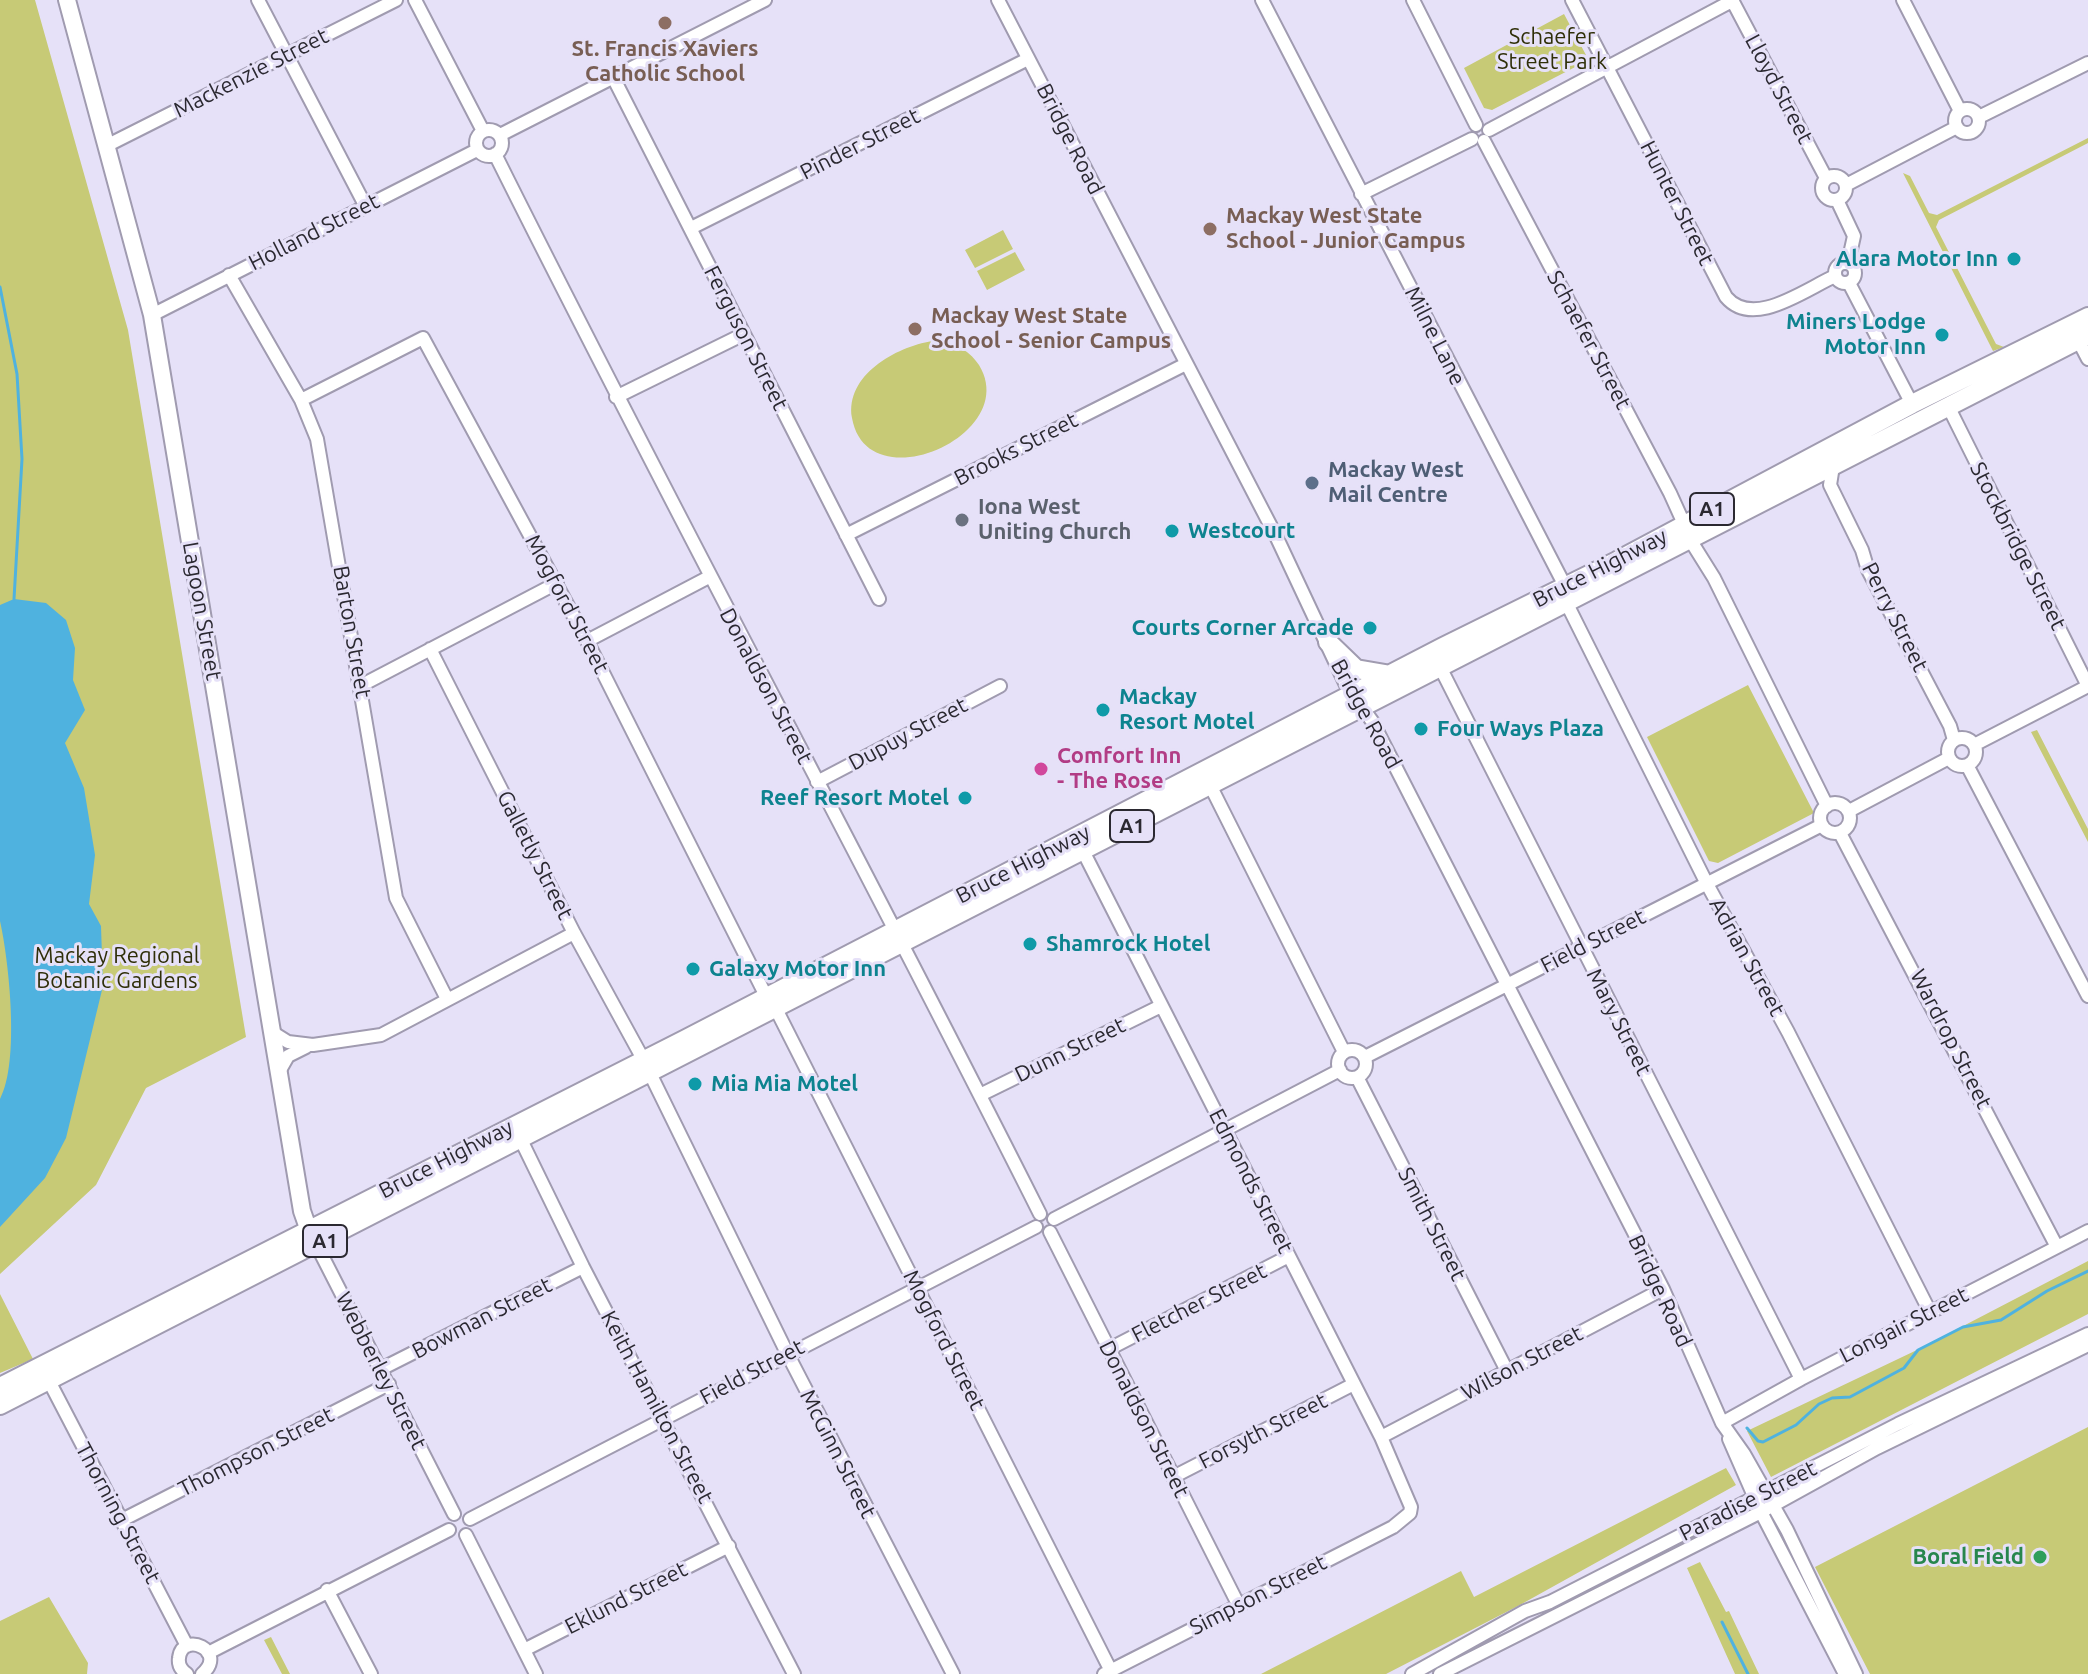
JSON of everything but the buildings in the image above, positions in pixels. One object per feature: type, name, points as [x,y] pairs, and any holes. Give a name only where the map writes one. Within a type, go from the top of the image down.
[{"type":"highway","name":"Bruce Highway","points":[[1688,531],[1833,466],[1948,406],[2081,329]]},
{"type":"highway","name":"Bruce Highway","points":[[899,937],[1083,851],[1210,785],[1358,701],[1391,675],[1565,594],[1688,531],[1912,404],[2081,329]]},
{"type":"highway","name":"Bruce Highway","points":[[0,1405],[312,1237],[1358,701],[1439,665],[1565,594]]},
{"type":"highway","points":[[1328,642],[1356,669],[1391,675]]},
{"type":"highway","name":"Bruce Highway","points":[[0,1387],[521,1140],[646,1067]]},
{"type":"main road","name":"Lagoon Street","points":[[67,0],[152,315],[272,1032],[312,1237]]},
{"type":"street","points":[[258,0],[365,205]]},
{"type":"street","name":"Mackenzie Street","points":[[106,146],[396,0]]},
{"type":"street","points":[[415,0],[483,131]]},
{"type":"street","points":[[500,135],[765,0]]},
{"type":"street","name":"Bridge Road","points":[[998,0],[1663,1289],[1725,1427],[1744,1454],[1766,1509],[1845,1674]]},
{"type":"street","name":"Milne Lane","points":[[1262,0],[1565,594]]},
{"type":"street","points":[[1413,0],[1476,125],[1471,130],[1482,137]]},
{"type":"street","name":"Hunter Street","points":[[1572,0],[1726,297],[1736,309],[1755,312],[1835,276]]},
{"type":"street","points":[[1361,194],[1482,137],[1732,0]]},
{"type":"street","name":"Lloyd Street","points":[[1732,0],[1826,178]]},
{"type":"street","points":[[1903,0],[1960,111]]},
{"type":"street","name":"Pinder Street","points":[[691,228],[1028,59]]},
{"type":"street","points":[[1979,117],[2088,63]]},
{"type":"street","name":"Ferguson Street","points":[[613,77],[879,599]]},
{"type":"street","points":[[1969,109],[1979,117],[1978,126],[1973,131],[1963,132],[1957,127],[1955,118],[1960,111],[1969,109]]},
{"type":"street","points":[[1846,185],[1957,127]]},
{"type":"street","points":[[493,130],[500,135],[501,147],[495,154],[486,156],[477,150],[476,138],[483,131],[493,130]]},
{"type":"street","name":"Schaefer Street","points":[[1482,137],[1688,531]]},
{"type":"street","name":"Holland Street","points":[[152,315],[477,150]]},
{"type":"street","name":"Donaldson Street","points":[[495,154],[616,397],[980,1095],[1038,1221]]},
{"type":"street","points":[[1846,185],[1836,175],[1826,178],[1823,194],[1837,200],[1854,236],[1848,263],[1856,274],[1849,283]]},
{"type":"street","points":[[1837,200],[1844,195],[1846,185]]},
{"type":"street","points":[[1848,263],[1838,266],[1835,276],[1839,281],[1849,283]]},
{"type":"street","name":"Barton Street","points":[[229,275],[301,400],[317,439],[362,685],[396,898],[447,999]]},
{"type":"street","points":[[1849,283],[1912,404]]},
{"type":"street","points":[[2081,329],[2088,359]]},
{"type":"street","points":[[616,397],[744,334]]},
{"type":"street","name":"Mogford Street","points":[[301,400],[423,338],[587,641],[918,1288],[1107,1672]]},
{"type":"street","name":"Brooks Street","points":[[846,535],[1186,364]]},
{"type":"street","name":"Stockbridge Street","points":[[1948,406],[2088,686]]},
{"type":"street","name":"Perry Street","points":[[1833,466],[1829,479],[1835,495],[1954,740]]},
{"type":"street","points":[[1807,479],[1835,495]]},
{"type":"street","points":[[1688,531],[1827,806]]},
{"type":"street","points":[[587,641],[709,577]]},
{"type":"street","points":[[362,685],[557,583]]},
{"type":"street","name":"Adrian Street","points":[[1565,594],[1707,884],[1788,1032],[1930,1312]]},
{"type":"street","name":"Galletly Street","points":[[430,649],[574,933],[646,1067]]},
{"type":"street","name":"Mary Street","points":[[1439,665],[1801,1379]]},
{"type":"street","name":"Dupuy Street","points":[[817,782],[1000,686]]},
{"type":"street","points":[[1974,745],[2088,686]]},
{"type":"street","points":[[1967,739],[1974,745],[1975,757],[1967,765],[1957,765],[1949,758],[1948,747],[1954,740],[1967,739]]},
{"type":"street","points":[[1849,811],[1949,758]]},
{"type":"street","points":[[1967,765],[2088,996]]},
{"type":"street","points":[[1210,785],[1344,1052]]},
{"type":"street","points":[[1841,804],[1849,811],[1849,824],[1840,833],[1830,832],[1822,825],[1821,814],[1827,806],[1841,804]]},
{"type":"street","name":"Field Street","points":[[1365,1057],[1822,825]]},
{"type":"street","name":"Wardrop Street","points":[[1840,833],[2057,1247]]},
{"type":"street","name":"Edmonds Street","points":[[1083,851],[1381,1437],[1410,1499],[1410,1513]]},
{"type":"street","points":[[280,1070],[292,1053],[313,1045],[381,1035],[574,933]]},
{"type":"street","name":"Dunn Street","points":[[980,1095],[1161,1006]]},
{"type":"street","points":[[272,1032],[288,1042],[313,1045]]},
{"type":"street","points":[[1357,1051],[1365,1057],[1365,1070],[1357,1077],[1347,1077],[1340,1070],[1339,1060],[1344,1052],[1357,1051]]},
{"type":"street","name":"McGinn Street","points":[[646,1067],[787,1353],[953,1674]]},
{"type":"street","points":[[1054,1219],[1340,1070]]},
{"type":"street","name":"Smith Street","points":[[1357,1077],[1507,1371]]},
{"type":"street","name":"Keith Hamilton Street","points":[[521,1140],[793,1674]]},
{"type":"street","points":[[1047,1213],[1054,1219],[1055,1226],[1050,1232],[1042,1232],[1038,1221],[1047,1213]]},
{"type":"street","name":"Field Street","points":[[470,1519],[918,1288],[1038,1221]]},
{"type":"street","name":"Longair Street","points":[[1725,1427],[1801,1379],[2088,1231]]},
{"type":"street","name":"Donaldson Street","points":[[1050,1232],[1239,1606]]},
{"type":"street","name":"Webberley Street","points":[[312,1237],[454,1514]]},
{"type":"street","name":"Fletcher Street","points":[[1109,1349],[1289,1256]]},
{"type":"street","name":"Bowman Street","points":[[381,1369],[583,1267]]},
{"type":"street","name":"Wilson Street","points":[[1381,1437],[1663,1289]]},
{"type":"street","name":"Paradise Street","points":[[1412,1674],[1525,1611],[1550,1602],[1898,1424],[2088,1334]]},
{"type":"street","name":"Paradise Street","points":[[1440,1674],[1766,1509],[1877,1448],[2088,1345]]},
{"type":"street","name":"Thorning Street","points":[[49,1381],[187,1646]]},
{"type":"street","name":"Thompson Street","points":[[122,1520],[389,1384]]},
{"type":"street","name":"Forsyth Street","points":[[1173,1477],[1352,1385]]},
{"type":"street","name":"Bridge Road","points":[[1766,1509],[1822,1597],[1856,1674]]},
{"type":"street","points":[[462,1513],[470,1519],[471,1528],[466,1535],[458,1536],[449,1530],[449,1520],[454,1514],[462,1513]]},
{"type":"street","name":"Simpson Street","points":[[1107,1672],[1393,1527],[1410,1513]]},
{"type":"street","points":[[208,1653],[449,1530]]},
{"type":"street","points":[[466,1535],[536,1674]]},
{"type":"street","name":"Eklund Street","points":[[524,1650],[729,1546]]},
{"type":"street","points":[[327,1590],[371,1674]]},
{"type":"street","points":[[166,1674],[183,1670],[179,1655],[187,1646],[201,1645],[208,1653],[210,1663],[202,1674]]},
{"type":"green space","name":"Mackay Regional Botanic Gardens","points":[[0,0],[35,0],[128,330],[246,1037],[146,1088],[96,1185],[0,1274]]},
{"type":"green space","name":"Schaefer Street Park","points":[[1564,14],[1586,55],[1583,63],[1492,110],[1484,108],[1464,68]]},
{"type":"green space","points":[[2088,138],[2088,143],[1939,220],[1936,227],[1996,344],[2004,347],[1993,351],[1903,173],[1910,176],[1929,213],[1937,215]]},
{"type":"green space","points":[[1003,230],[1013,249],[975,268],[965,250]]},
{"type":"green space","points":[[1015,252],[1025,270],[987,290],[977,271]]},
{"type":"green space","points":[[932,341],[958,347],[970,354],[979,365],[987,391],[979,415],[962,435],[937,450],[910,457],[884,455],[864,443],[852,418],[856,389],[865,376],[889,357]]},
{"type":"green space","points":[[1748,685],[1814,813],[1718,863],[1709,861],[1647,737]]},
{"type":"green space","points":[[2037,730],[2088,829],[2088,842],[2031,732]]},
{"type":"green space","points":[[2088,1261],[2088,1314],[1771,1477],[1747,1431],[1919,1349]]},
{"type":"green space","points":[[0,1294],[33,1359],[0,1373]]},
{"type":"green space","points":[[2088,1427],[2088,1674],[1870,1674],[1815,1567]]},
{"type":"green space","points":[[1726,1468],[1736,1485],[1518,1606],[1386,1674],[1261,1674],[1461,1571],[1474,1597]]},
{"type":"green space","points":[[1700,1562],[1726,1612],[1729,1611],[1759,1674],[1735,1674],[1687,1568]]},
{"type":"green space","points":[[49,1597],[88,1663],[87,1674],[0,1674],[0,1621]]},
{"type":"green space","points":[[271,1637],[290,1674],[282,1674],[264,1640]]},
{"type":"water","points":[[14,599],[46,603],[66,620],[75,648],[73,680],[85,710],[65,743],[84,788],[95,855],[89,904],[101,926],[103,986],[66,1138],[45,1178],[0,1227],[0,1099],[10,1061],[11,1011],[0,921],[0,605]]},
{"type":"waterway","points":[[0,287],[17,374],[22,459],[14,599]]},
{"type":"waterway","points":[[1747,1428],[1758,1441],[1763,1442],[1796,1425],[1819,1404],[1832,1398],[1850,1397],[1904,1368],[1918,1350],[1963,1327],[2001,1320],[2047,1291],[2088,1271]]},
{"type":"waterway","points":[[1722,1622],[1748,1674]]},
{"type":"place","name":"St. Francis Xaviers Catholic School","points":[[665,23]]},
{"type":"place","name":"Mackay West State School - Junior Campus","points":[[1210,229]]},
{"type":"place","name":"Alara Motor Inn","points":[[2014,259]]},
{"type":"place","name":"Mackay West State School - Senior Campus","points":[[915,329]]},
{"type":"place","name":"Miners Lodge Motor Inn","points":[[1942,335]]},
{"type":"place","name":"Mackay West Mail Centre","points":[[1312,483]]},
{"type":"place","name":"Iona West Uniting Church","points":[[962,520]]},
{"type":"place","name":"Westcourt","points":[[1172,531]]},
{"type":"place","name":"Courts Corner Arcade","points":[[1370,628]]},
{"type":"place","name":"Mackay Resort Motel","points":[[1103,710]]},
{"type":"place","name":"Four Ways Plaza","points":[[1421,729]]},
{"type":"place","name":"Comfort Inn - The Rose","points":[[1041,769]]},
{"type":"place","name":"Reef Resort Motel","points":[[965,798]]},
{"type":"place","name":"Shamrock Hotel","points":[[1030,944]]},
{"type":"place","name":"Galaxy Motor Inn","points":[[693,969]]},
{"type":"place","name":"Mia Mia Motel","points":[[695,1084]]},
{"type":"place","name":"Boral Field","points":[[2040,1557]]}]
